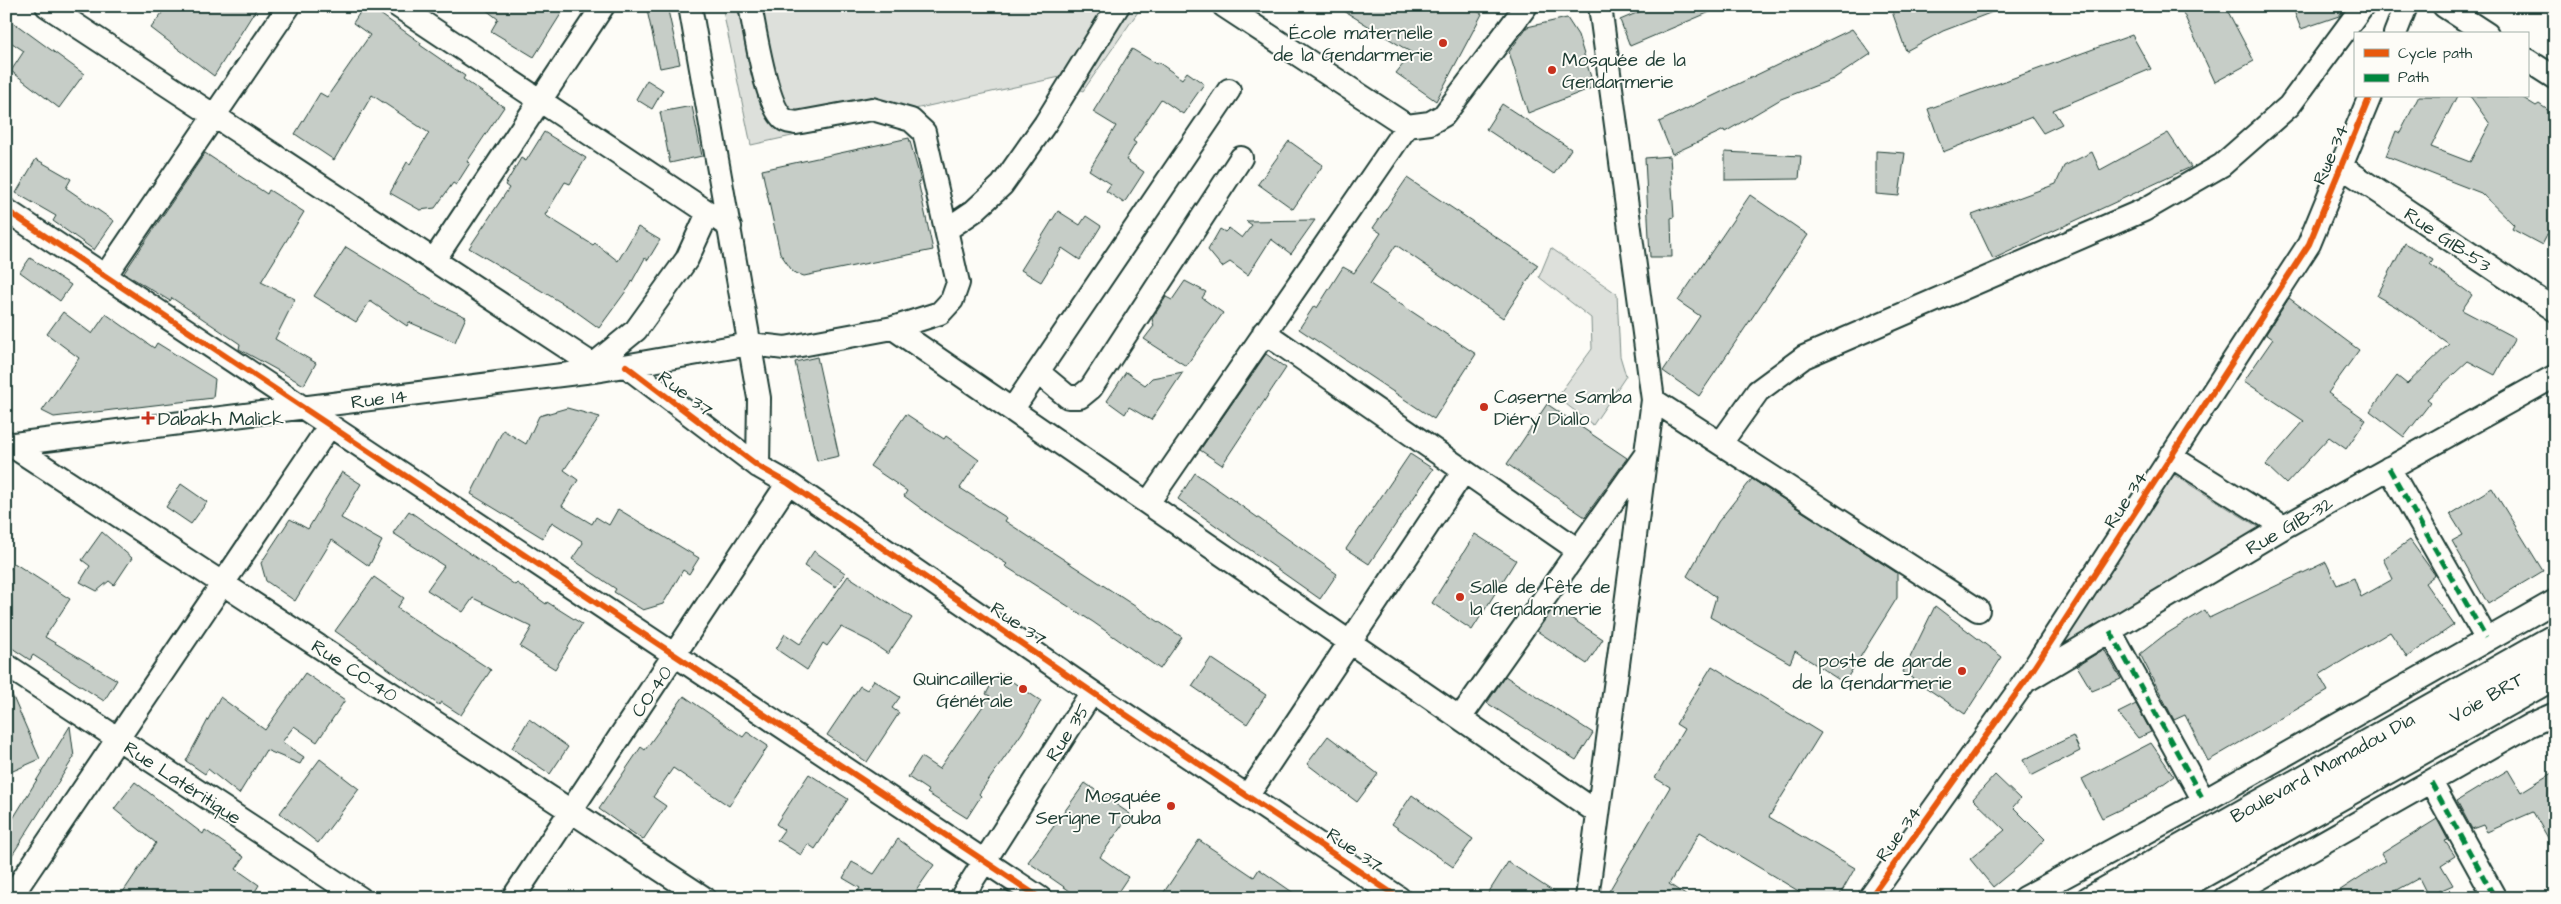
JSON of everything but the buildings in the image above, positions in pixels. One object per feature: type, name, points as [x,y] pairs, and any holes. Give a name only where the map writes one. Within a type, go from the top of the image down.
[{"type":"street","points":[[47,6],[597,368],[636,330],[687,258],[708,213]]},
{"type":"street","points":[[105,276],[289,6]]},
{"type":"street","points":[[398,6],[730,226]]},
{"type":"street","points":[[434,260],[603,6]]},
{"type":"street","points":[[690,6],[760,398],[758,466]]},
{"type":"street","name":"Rue 14","points":[[7,446],[597,368],[626,366],[750,344],[785,348],[893,328],[940,313],[952,300],[958,284],[924,132],[911,120],[872,109],[796,123],[785,120],[778,111],[766,84],[750,6]]},
{"type":"street","points":[[946,230],[974,212],[1002,184],[1045,124],[1118,6]]},
{"type":"street","points":[[1224,6],[1407,126],[1430,123],[1444,115],[1526,6]]},
{"type":"street","points":[[1587,898],[1653,400],[1600,6]]},
{"type":"street","points":[[1720,443],[1758,391],[1804,357],[2144,210],[2222,165],[2289,106],[2363,6]]},
{"type":"street","points":[[2396,32],[2406,6]]},
{"type":"street","points":[[2444,6],[2484,32]]},
{"type":"street","points":[[2528,61],[2555,78]]},
{"type":"street","points":[[1012,410],[1230,90]]},
{"type":"street","name":"Rue 34","points":[[1870,898],[2026,680],[2309,244],[2369,98]]},
{"type":"street","points":[[1148,503],[1407,126]]},
{"type":"street","points":[[1038,372],[1068,397],[1080,397],[1091,388],[1241,158]]},
{"type":"street","name":"Rue GIB-53","points":[[2342,167],[2555,310]]},
{"type":"street","points":[[6,210],[1040,898]]},
{"type":"street","points":[[893,328],[1598,813]]},
{"type":"street","points":[[1264,332],[1578,550]]},
{"type":"street","name":"Rue 37","points":[[626,366],[758,466],[788,483],[1092,692],[1399,898]]},
{"type":"street","name":"Rue GIB-32","points":[[2026,680],[2284,527],[2555,376]]},
{"type":"street","points":[[1653,400],[1978,610]]},
{"type":"street","points":[[13,894],[330,425]]},
{"type":"street","name":"Rue CO-40","points":[[7,446],[223,584],[704,898]]},
{"type":"street","points":[[1460,718],[1646,454]]},
{"type":"street","points":[[2170,456],[2284,527]]},
{"type":"street","points":[[2389,468],[2486,638]]},
{"type":"street","points":[[1248,795],[1464,471]]},
{"type":"street","name":"CO-40","points":[[513,898],[788,483]]},
{"type":"street","points":[[2024,898],[2204,801],[2486,638],[2555,601]]},
{"type":"street","points":[[2110,631],[2204,801]]},
{"type":"street","name":"Boulevard Mamadou Dia","points":[[2088,898],[2555,635]]},
{"type":"street","name":"Voie BRT","points":[[2130,898],[2555,658]]},
{"type":"street","name":"Rue Latéritique","points":[[6,665],[360,898]]},
{"type":"street","name":"Boulevard Mamadou Dia","points":[[2165,898],[2555,678]]},
{"type":"street","name":"Rue 35","points":[[960,898],[1092,692]]},
{"type":"street","points":[[2224,898],[2530,725],[2555,714]]},
{"type":"street","points":[[2431,782],[2496,898]]},
{"type":"shaded area","points":[[722,6],[1142,6],[1083,91],[1060,77],[751,145]]},
{"type":"shaded area","points":[[1551,248],[1617,294],[1620,356],[1626,376],[1593,425],[1557,397],[1592,349],[1591,318],[1539,277]]},
{"type":"shaded area","points":[[2171,473],[2260,528],[2062,647]]},
{"type":"marked path","points":[[2389,468],[2486,638]]},
{"type":"marked path","points":[[2110,631],[2204,801]]},
{"type":"marked path","points":[[2431,782],[2495,898]]},
{"type":"cycle path","points":[[1870,898],[2026,680],[2309,244],[2369,98]]},
{"type":"cycle path","points":[[6,210],[1040,898]]},
{"type":"cycle path","points":[[626,366],[758,466],[788,483],[1092,692],[1399,898]]},
{"type":"place","name":"École maternelle de la Gendarmerie","points":[[1443,43]]},
{"type":"place","name":"Mosquée de la Gendarmerie","points":[[1552,70]]},
{"type":"place","name":"Caserne Samba Diéry Diallo","points":[[1484,407]]},
{"type":"place","name":"Dabakh Malick","points":[[148,418]]},
{"type":"place","name":"Salle de fête de la Gendarmerie","points":[[1460,597]]},
{"type":"place","name":"poste de garde de la Gendarmerie","points":[[1962,671]]},
{"type":"place","name":"Quincaillerie Générale","points":[[1023,689]]},
{"type":"place","name":"Mosquée Serigne Touba","points":[[1171,806]]}]
